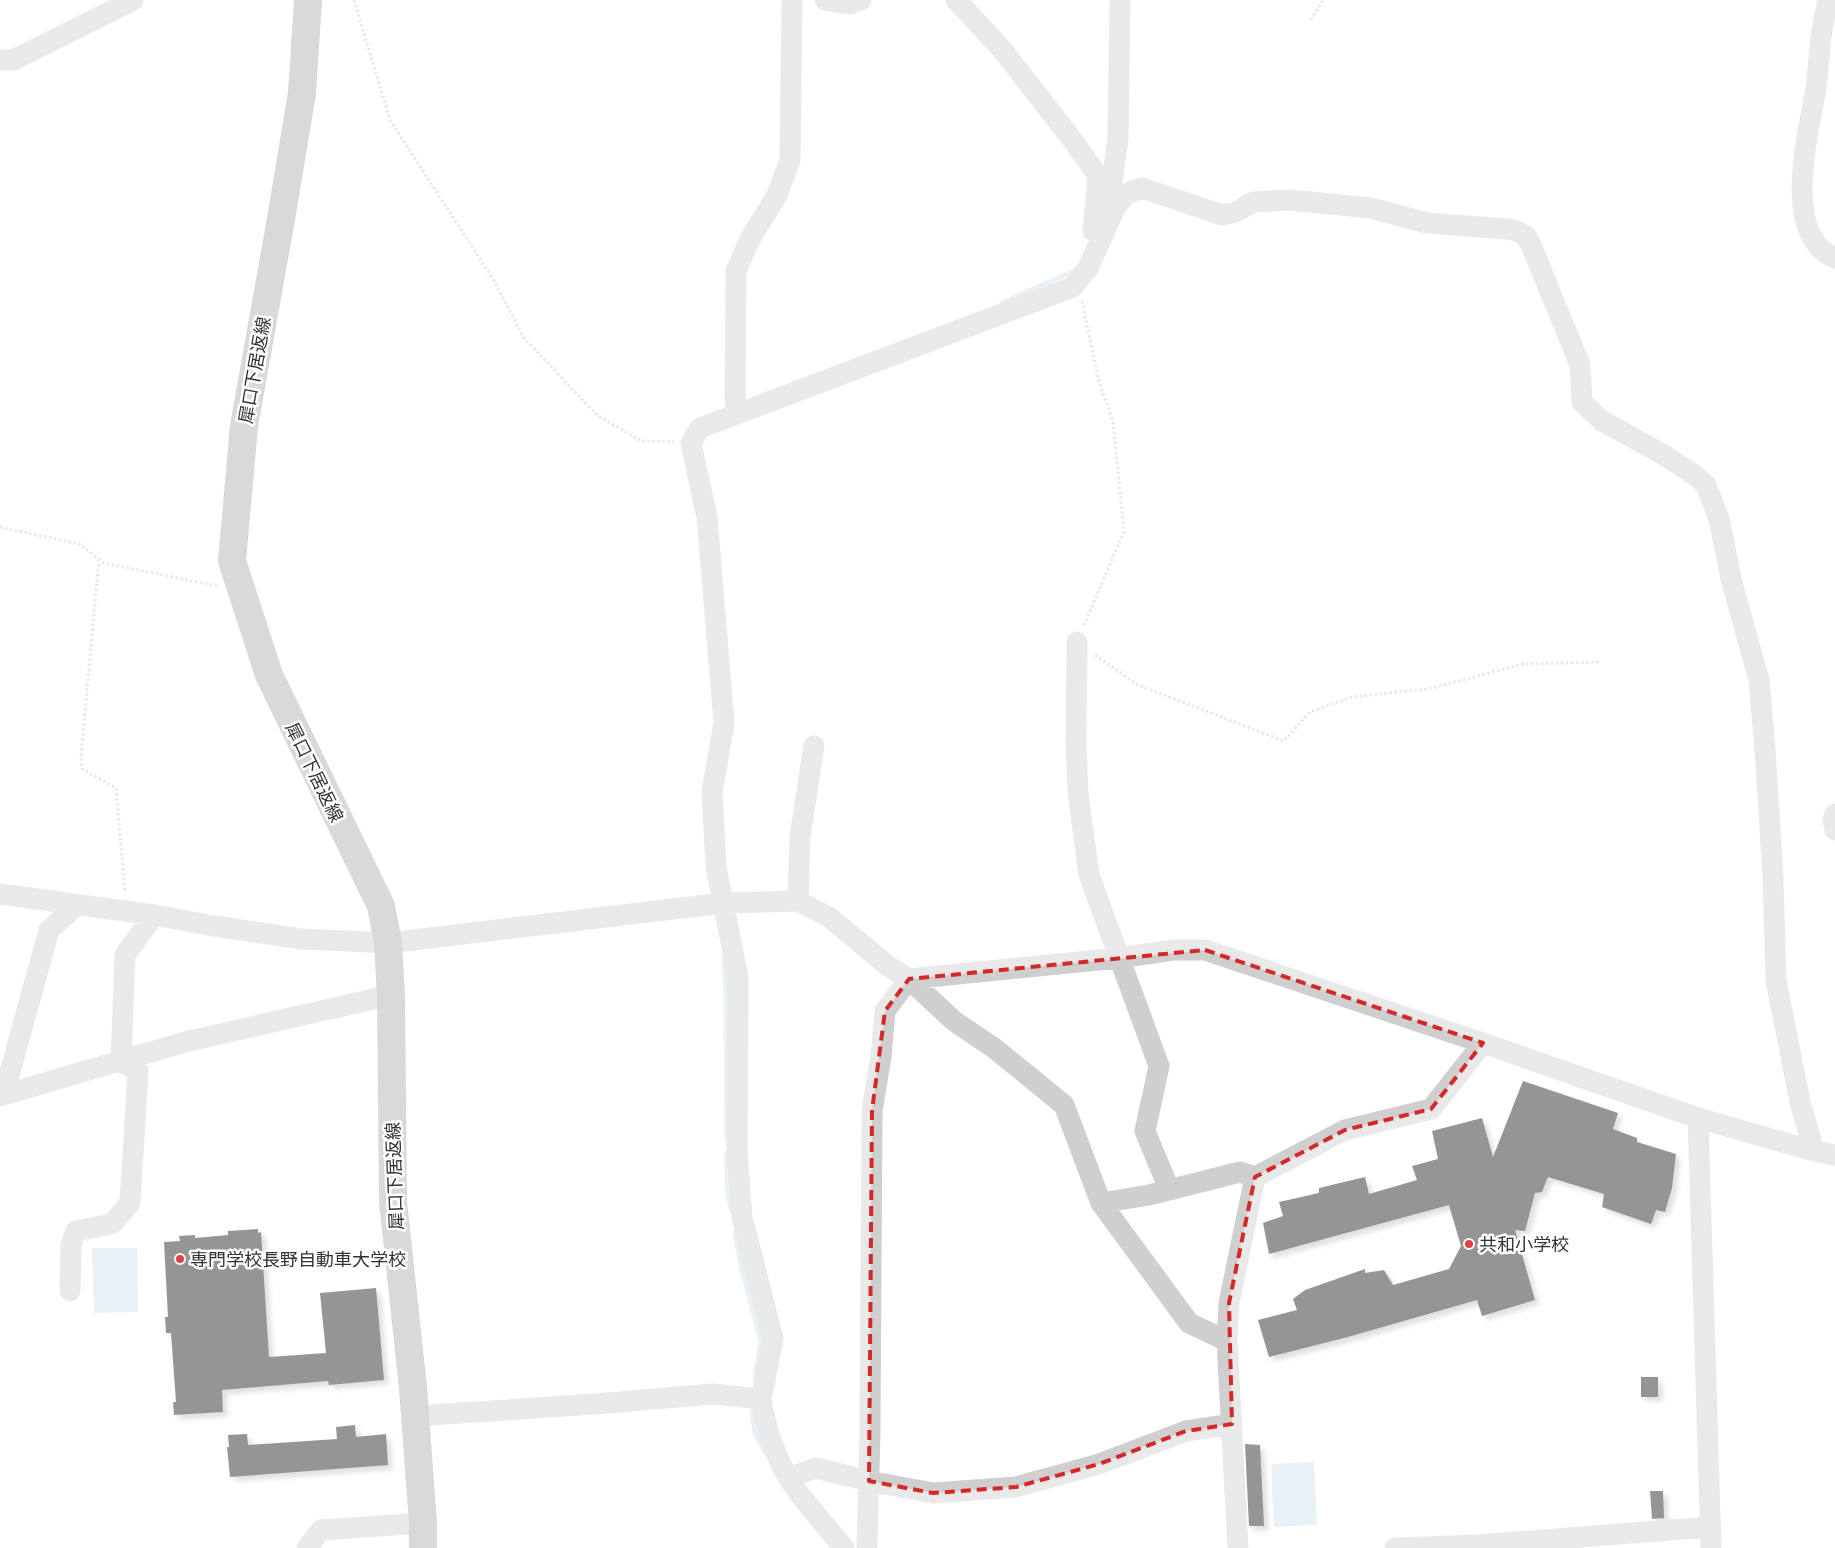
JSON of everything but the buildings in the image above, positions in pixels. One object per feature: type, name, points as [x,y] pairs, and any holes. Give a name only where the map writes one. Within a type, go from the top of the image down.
[{"type":"main road","name":"犀口下居返線","points":[[308,0],[302,93],[282,219],[244,426],[232,561],[269,675],[381,906],[388,944],[391,995],[393,1201],[415,1416],[423,1536]]},
{"type":"street","points":[[0,60],[13,60],[132,0]]},
{"type":"street","points":[[736,407],[736,271],[750,238],[777,195],[790,160],[792,0]]},
{"type":"street","points":[[825,0],[850,4],[861,0]]},
{"type":"street","points":[[956,0],[1001,48],[1098,176],[1093,231],[1104,232]]},
{"type":"street","points":[[1104,232],[1110,204],[1118,139],[1120,0]]},
{"type":"street","points":[[1828,0],[1821,36],[1816,87],[1803,157],[1803,214],[1810,235],[1828,255],[1835,258]]},
{"type":"street","points":[[844,1548],[795,1488],[782,1467],[765,1424],[761,1399],[773,1339],[742,1217],[737,1153],[738,977],[716,867],[712,792],[724,723],[708,517],[691,443],[700,428],[736,407],[1073,287],[1088,268],[1116,206],[1128,193],[1142,188],[1222,215],[1236,212],[1254,202],[1290,200],[1371,208],[1427,223],[1517,231],[1526,236],[1580,365],[1582,402],[1602,420],[1664,455],[1696,476],[1706,485],[1719,520],[1732,583],[1759,680],[1773,877],[1776,981],[1800,1102],[1814,1151]]},
{"type":"street","points":[[1077,642],[1076,743],[1078,793],[1089,875],[1159,1066],[1145,1131],[1169,1189]]},
{"type":"street","points":[[798,901],[800,836],[814,746]]},
{"type":"street","points":[[1835,814],[1833,820],[1835,830]]},
{"type":"street","points":[[0,894],[154,915],[302,939],[388,944],[723,903],[798,901],[829,916],[888,966],[909,979],[954,1021],[994,1048],[1064,1105],[1101,1203],[1189,1323],[1227,1341]]},
{"type":"street","points":[[2,1095],[49,930],[77,905]]},
{"type":"street","points":[[121,1060],[125,955],[154,915]]},
{"type":"street","points":[[867,1548],[872,1111],[881,1057],[885,1011],[909,979],[1118,958],[1174,950],[1205,950],[1483,1043],[1698,1118],[1814,1151],[1835,1155]]},
{"type":"street","points":[[2,1095],[185,1042],[391,995]]},
{"type":"street","points":[[1101,1203],[1149,1195],[1240,1172],[1255,1177],[1345,1130],[1431,1109],[1483,1043]]},
{"type":"street","points":[[70,1291],[71,1245],[76,1232],[112,1224],[130,1203],[138,1071],[121,1060]]},
{"type":"street","points":[[1395,1548],[1711,1538],[1698,1118]]},
{"type":"street","points":[[1238,1548],[1227,1341],[1229,1303],[1255,1177]]},
{"type":"street","points":[[415,1416],[713,1394],[761,1399]]},
{"type":"street","points":[[789,1478],[816,1468],[869,1481],[933,1492],[1016,1486],[1099,1464],[1186,1431],[1232,1424]]},
{"type":"street","points":[[307,1548],[321,1530],[423,1536]]},
{"type":"path","points":[[354,0],[390,120],[493,279],[524,338],[597,415],[640,441],[691,443]]},
{"type":"path","points":[[1311,20],[1323,0]]},
{"type":"path","points":[[1078,280],[1099,382],[1113,421],[1124,532],[1077,642],[1138,685],[1284,741],[1310,712],[1352,697],[1428,689],[1523,664],[1601,662]]},
{"type":"path","points":[[0,527],[79,544],[104,563],[242,591]]},
{"type":"path","points":[[99,559],[81,756],[82,769],[116,788],[126,912]]},
{"type":"highlighted area","points":[[1205,950],[1483,1043],[1431,1109],[1345,1130],[1255,1177],[1229,1303],[1232,1424],[1186,1431],[1099,1464],[1016,1487],[933,1493],[869,1481],[872,1111],[885,1011],[909,979]]},
{"type":"water","points":[[92,1248],[137,1248],[138,1312],[94,1313]]},
{"type":"water","points":[[1314,1462],[1317,1525],[1274,1527],[1271,1464]]},
{"type":"waterway","points":[[1002,303],[1076,270]]},
{"type":"waterway","points":[[724,956],[727,1140]]},
{"type":"waterway","points":[[727,1153],[727,1186],[731,1210]]},
{"type":"waterway","points":[[735,1233],[742,1270],[761,1341],[755,1378]]},
{"type":"waterway","points":[[752,1412],[755,1433],[765,1452]]},
{"type":"place","name":"共和小学校","points":[[1469,1244]]},
{"type":"place","name":"専門学校長野自動車大学校","points":[[180,1259]]}]
